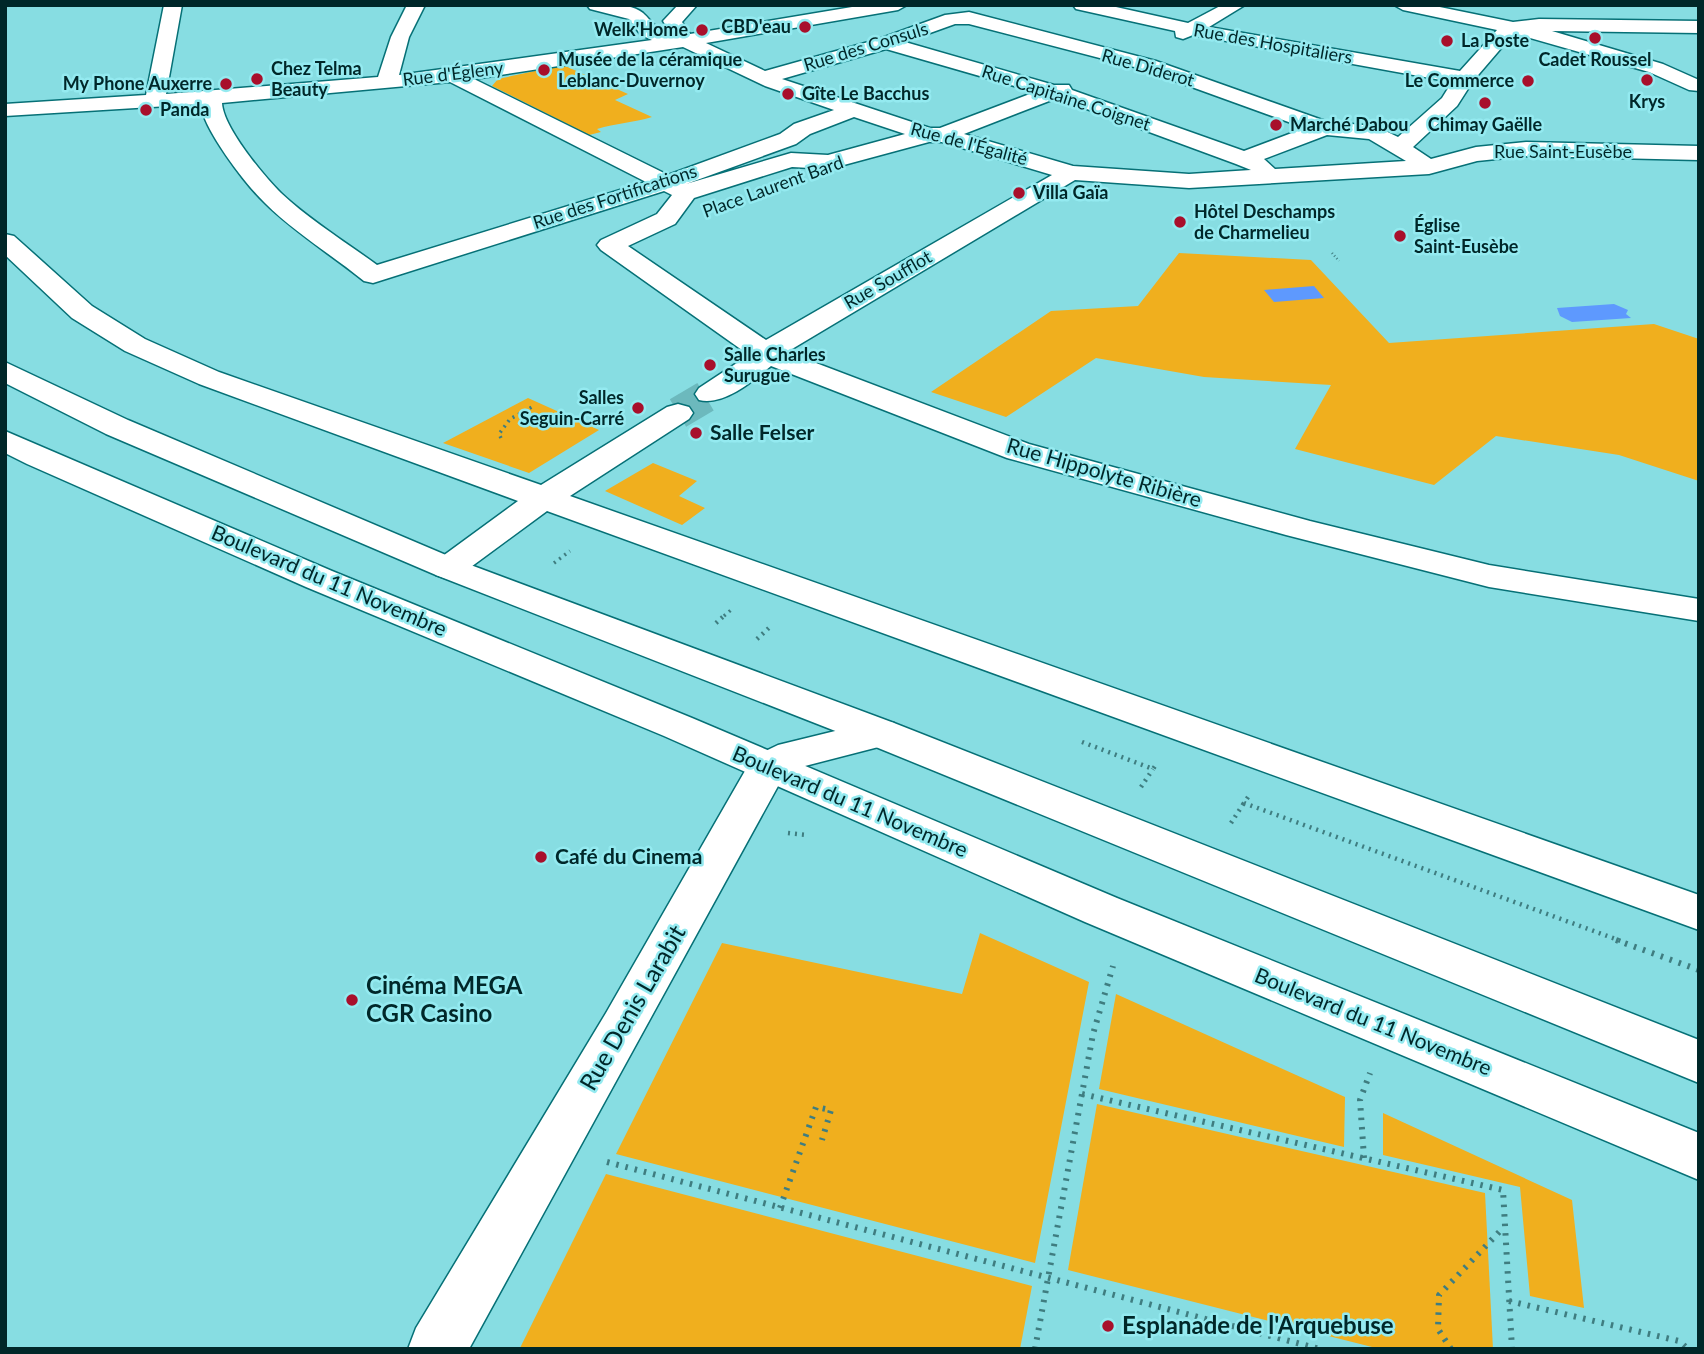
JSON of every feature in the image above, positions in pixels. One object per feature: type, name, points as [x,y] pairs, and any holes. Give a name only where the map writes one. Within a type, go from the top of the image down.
[{"type":"street","points":[[155,100],[173,5]]},
{"type":"street","points":[[387,82],[400,37],[416,5]]},
{"type":"street","points":[[596,5],[635,15],[648,31],[657,36],[684,40]]},
{"type":"street","points":[[684,40],[672,21],[688,5]]},
{"type":"street","name":"Rue d'Égleny","points":[[5,110],[211,96],[526,69],[869,7],[898,5]]},
{"type":"street","name":"Rue des Hospitaliers","points":[[1082,5],[1189,29],[1465,78]]},
{"type":"street","points":[[1106,71],[1131,61],[1236,5]]},
{"type":"street","points":[[1403,5],[1513,28],[1639,62],[1674,75],[1697,88]]},
{"type":"street","points":[[1691,5],[1699,15]]},
{"type":"street","points":[[1532,8],[1588,26],[1674,68],[1697,88]]},
{"type":"street","name":"Rue des Consuls","points":[[763,78],[886,43],[952,19],[969,18]]},
{"type":"street","name":"Rue Diderot","points":[[969,18],[1149,65],[1325,128]]},
{"type":"street","points":[[1399,148],[1450,102],[1465,78],[1502,34],[1513,28],[1699,27]]},
{"type":"street","name":"Rue de l'Égalité","points":[[684,40],[763,78],[854,110],[1071,173],[1189,181],[1332,172]]},
{"type":"street","name":"Rue Capitaine Coignet","points":[[886,43],[1055,92],[1244,159],[1259,165],[1269,176]]},
{"type":"street","points":[[453,75],[545,125],[670,185]]},
{"type":"street","points":[[837,160],[936,135],[1080,81]]},
{"type":"street","name":"Rue des Fortifications","points":[[211,96],[212,116],[221,132],[273,198],[373,275],[601,203],[670,185]]},
{"type":"street","points":[[794,135],[802,129],[854,110]]},
{"type":"street","points":[[1244,159],[1325,128],[1375,133],[1429,166]]},
{"type":"street","name":"Place Laurent Bard","points":[[670,185],[794,135],[837,160]]},
{"type":"street","points":[[1296,139],[1332,172]]},
{"type":"street","name":"Rue Saint-Eusèbe","points":[[1332,172],[1429,166],[1476,154],[1526,149],[1699,153]]},
{"type":"street","name":"Place Laurent Bard","points":[[792,160],[851,160],[746,198],[729,200],[661,230],[659,223],[670,185],[792,160]]},
{"type":"street","name":"Rue Soufflot","points":[[710,394],[781,342],[1071,173]]},
{"type":"street","points":[[601,203],[659,223]]},
{"type":"street","name":"Rue Hippolyte Ribière","points":[[659,223],[610,245],[767,354],[1018,451],[1489,576],[1699,610]]},
{"type":"street","points":[[5,242],[82,312],[135,345],[209,378],[1699,913]]},
{"type":"street","points":[[5,371],[117,427],[448,568],[880,733],[1699,1062]]},
{"type":"street","points":[[393,607],[545,497],[678,413]]},
{"type":"street","name":"Boulevard du 11 Novembre","points":[[5,440],[38,457],[294,568],[393,607],[1101,910],[1699,1157]]},
{"type":"street","points":[[768,767],[792,755],[880,733]]},
{"type":"street","name":"Rue Denis Larabit","points":[[437,1349],[630,1015],[768,767]]},
{"type":"path","points":[[1303,217],[1319,216]]},
{"type":"path","points":[[1332,253],[1339,261]]},
{"type":"path","points":[[726,627],[716,623],[732,610]]},
{"type":"path","points":[[747,635],[757,639],[772,625]]},
{"type":"path","points":[[1508,899],[1699,970]]},
{"type":"path","points":[[1035,1349],[1100,1003],[1118,953]]},
{"type":"path","points":[[1082,1094],[1503,1189],[1512,1349]]},
{"type":"path","points":[[1360,1100],[1364,1158]]},
{"type":"path","points":[[780,1208],[816,1107],[831,1111],[822,1140]]},
{"type":"path","points":[[611,1164],[1320,1349]]},
{"type":"path","points":[[1451,1349],[1438,1329],[1439,1295],[1502,1229]]},
{"type":"path","points":[[1509,1301],[1679,1340],[1688,1349]]},
{"type":"shaded area","points":[[563,65],[628,94],[615,100],[652,117],[597,129],[601,132],[589,135],[492,86],[498,79]]},
{"type":"shaded area","points":[[1179,253],[1311,260],[1389,343],[1654,324],[1699,339],[1699,481],[1619,455],[1496,436],[1434,485],[1295,449],[1331,385],[1204,377],[1096,358],[1006,417],[931,392],[1051,311],[1138,306]]},
{"type":"shaded area","points":[[528,398],[599,430],[529,473],[443,443]]},
{"type":"shaded area","points":[[653,463],[697,481],[679,496],[705,508],[682,525],[605,491]]},
{"type":"shaded area","points":[[980,933],[1089,982],[1035,1263],[616,1154],[722,943],[962,994]]},
{"type":"shaded area","points":[[1116,994],[1345,1097],[1344,1147],[1099,1089]]},
{"type":"shaded area","points":[[1097,1104],[1485,1193],[1493,1349],[1380,1349],[1068,1270]]},
{"type":"shaded area","points":[[1383,1113],[1572,1200],[1584,1308],[1530,1296],[1520,1187],[1383,1155]]},
{"type":"shaded area","points":[[606,1174],[1032,1286],[1020,1349],[520,1348]]},
{"type":"water","points":[[1314,286],[1324,298],[1274,302],[1264,290]]},
{"type":"water","points":[[1614,304],[1628,310],[1626,314],[1631,318],[1572,322],[1560,316],[1557,308]]},
{"type":"tunnel","points":[[678,413],[710,394]]},
{"type":"place","name":"CBD'eau","points":[[805,27]]},
{"type":"place","name":"Welk'Home","points":[[702,30]]},
{"type":"place","name":"Cadet Roussel","points":[[1595,38]]},
{"type":"place","name":"La Poste","points":[[1447,41]]},
{"type":"place","name":"Musée de la céramique Leblanc-Duvernoy","points":[[544,70]]},
{"type":"place","name":"Chez Telma Beauty","points":[[257,79]]},
{"type":"place","name":"Krys","points":[[1647,80]]},
{"type":"place","name":"Le Commerce","points":[[1528,81]]},
{"type":"place","name":"My Phone Auxerre","points":[[226,84]]},
{"type":"place","name":"Gîte Le Bacchus","points":[[788,94]]},
{"type":"place","name":"Chimay Gaëlle","points":[[1485,103]]},
{"type":"place","name":"Panda","points":[[146,110]]},
{"type":"place","name":"Marché Dabou","points":[[1276,125]]},
{"type":"place","name":"Villa Gaïa","points":[[1019,193]]},
{"type":"place","name":"Hôtel Deschamps de Charmelieu","points":[[1180,222]]},
{"type":"place","name":"Église Saint-Eusèbe","points":[[1400,236]]},
{"type":"place","name":"Salle Charles Surugue","points":[[710,365]]},
{"type":"place","name":"Salles Seguin-Carré","points":[[638,408]]},
{"type":"place","name":"Salle Felser","points":[[696,433]]},
{"type":"place","name":"Café du Cinema","points":[[541,857]]},
{"type":"place","name":"Cinéma MEGA CGR Casino","points":[[352,1000]]},
{"type":"place","name":"Esplanade de l'Arquebuse","points":[[1108,1326]]}]
